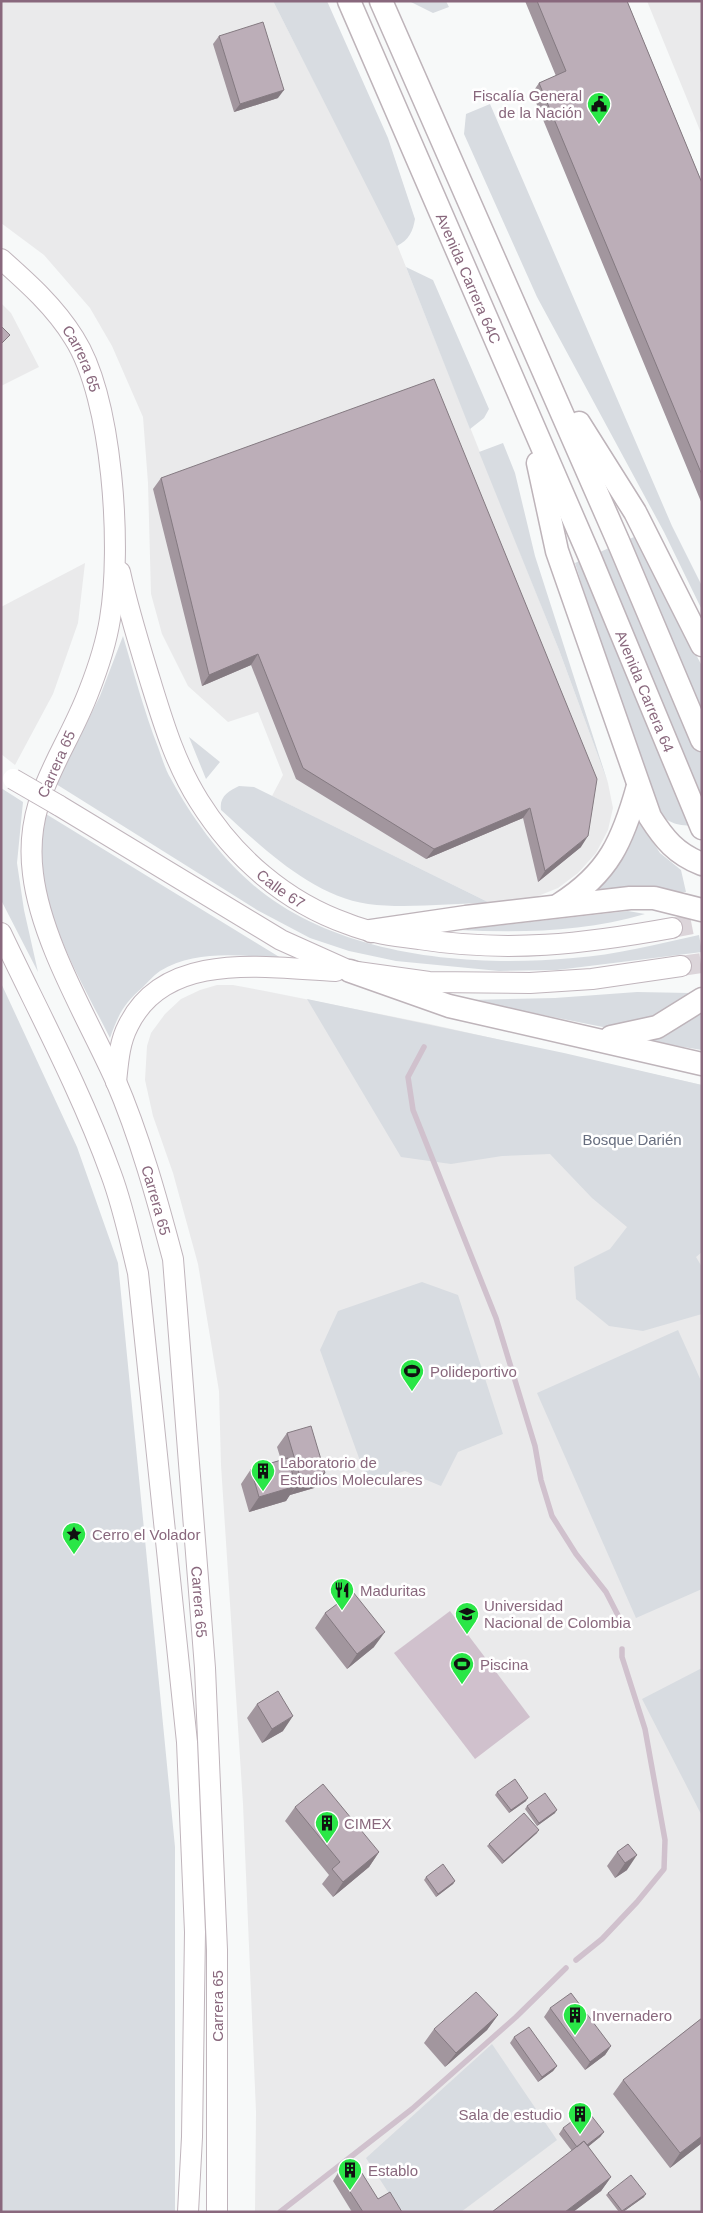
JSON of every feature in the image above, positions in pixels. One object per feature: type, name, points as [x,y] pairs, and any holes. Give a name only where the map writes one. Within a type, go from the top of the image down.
[{"type":"main road","name":"Avenida Carrera 64C","points":[[349,1],[589,555]]},
{"type":"main road","name":"Avenida Carrera 64C","points":[[382,1],[618,541],[702,740]]},
{"type":"main road","name":"Carrera 65","points":[[1,258],[38,293],[64,324],[84,357],[100,403],[105,430],[114,531],[113,591],[105,642],[87,695],[43,785],[34,817],[31,846],[32,874],[39,906],[49,937],[116,1082],[142,1153],[173,1259],[188,1470],[205,1668],[217,1950],[217,2212]]},
{"type":"main road","points":[[538,357],[635,512],[702,645]]},
{"type":"main road","points":[[528,414],[557,551],[638,786],[650,816],[673,848],[684,856],[702,864]]},
{"type":"main road","name":"Calle 67","points":[[114,531],[125,596],[172,750],[199,801],[239,853],[281,890],[319,912],[349,925],[371,931],[471,946],[516,948],[561,945],[672,928]]},
{"type":"main road","name":"Avenida Carrera 64","points":[[589,555],[702,828]]},
{"type":"main road","points":[[7,775],[281,940],[350,971],[449,1006],[702,1064]]},
{"type":"main road","points":[[555,908],[591,882],[611,859],[628,824],[638,786]]},
{"type":"main road","points":[[650,816],[664,828],[680,835],[702,838]]},
{"type":"main road","points":[[371,931],[466,917],[630,898],[674,902],[702,910]]},
{"type":"main road","points":[[674,902],[702,925]]},
{"type":"main road","name":"Carrera 65","points":[[1,933],[94,1130],[115,1186],[138,1273],[187,1742],[195,1932],[192,2127],[188,2212]]},
{"type":"main road","points":[[116,1082],[120,1048],[127,1027],[137,1010],[165,986],[181,977],[200,970],[224,967],[350,971],[429,982],[530,983],[600,978],[681,966]]},
{"type":"main road","points":[[595,1038],[618,1037],[657,1028],[702,999]]},
{"type":"shaded area","points":[[1,1],[273,1],[396,242],[559,650],[608,783],[613,808],[608,830],[596,853],[578,873],[558,888],[533,898],[490,903],[272,796],[283,775],[258,712],[228,722],[188,686],[162,634],[151,594],[148,483],[143,417],[112,346],[90,308],[44,255],[1,223]]},
{"type":"shaded area","points":[[647,1],[702,1],[702,133],[701,133]]},
{"type":"shaded area","points":[[1,303],[11,313],[39,367],[1,386]]},
{"type":"shaded area","points":[[85,563],[78,623],[53,694],[15,765],[1,754],[1,607]]},
{"type":"shaded area","name":"Universidad Nacional de Colombia","points":[[217,985],[233,985],[425,1023],[702,1085],[702,2212],[255,2212],[256,2112],[243,1804],[221,1465],[219,1391],[198,1264],[173,1173],[153,1116],[145,1080],[147,1046],[151,1033],[165,1014],[181,999],[200,990]]},
{"type":"shaded area","name":"Piscina","points":[[450,1611],[530,1717],[475,1759],[394,1653]]},
{"type":"green space","points":[[273,1],[327,1],[388,138],[415,219],[410,235],[397,246]]},
{"type":"green space","points":[[409,1],[446,1],[449,7],[433,13]]},
{"type":"green space","points":[[490,104],[672,526],[702,586],[702,610],[664,532],[537,297],[464,134],[466,114]]},
{"type":"green space","points":[[406,267],[433,280],[489,409],[484,418],[470,429]]},
{"type":"green space","points":[[503,443],[515,473],[535,556],[608,783],[559,650],[479,452]]},
{"type":"green space","points":[[634,537],[702,666],[702,825],[679,825],[673,823],[652,805],[575,563]]},
{"type":"green space","points":[[123,636],[153,733],[167,771],[179,793],[217,848],[251,883],[284,908],[322,927],[362,941],[404,952],[447,958],[532,961],[589,957],[699,935],[702,952],[557,970],[499,971],[396,961],[349,951],[310,938],[257,910],[56,784],[100,696]]},
{"type":"green space","points":[[189,737],[220,762],[206,779]]},
{"type":"green space","points":[[239,786],[254,787],[490,903],[413,906],[368,904],[347,899],[327,891],[288,867],[221,810],[223,798],[228,792]]},
{"type":"green space","points":[[1,788],[23,802],[17,863],[24,910],[38,972],[1,900]]},
{"type":"green space","points":[[46,814],[281,958],[235,955],[188,959],[174,964],[160,971],[131,998],[119,1016],[110,1038],[65,948],[49,901],[44,877],[42,847]]},
{"type":"green space","points":[[640,819],[660,853],[681,870],[686,892],[588,891],[625,845]]},
{"type":"green space","points":[[628,911],[645,914],[599,925],[553,930],[458,930]]},
{"type":"green space","name":"Cerro el Volador","points":[[1,983],[77,1147],[118,1263],[175,1847],[175,2212],[1,2212]]},
{"type":"green space","points":[[637,992],[690,993],[660,1014],[640,1022],[603,1027],[468,1000],[555,998]]},
{"type":"green space","name":"Bosque Darién","points":[[307,999],[564,1053],[702,1085],[702,1252],[696,1257],[702,1267],[702,1314],[643,1331],[609,1326],[576,1299],[574,1267],[610,1249],[627,1227],[592,1198],[550,1154],[502,1156],[451,1164],[401,1157]]},
{"type":"green space","points":[[702,1011],[702,1050],[646,1041]]},
{"type":"green space","name":"Polideportivo","points":[[422,1282],[458,1295],[503,1434],[458,1452],[441,1486],[405,1471],[368,1483],[320,1350],[338,1311]]},
{"type":"green space","points":[[678,1330],[702,1383],[702,1589],[636,1618],[537,1393]]},
{"type":"green space","points":[[702,1668],[702,1816],[642,1699]]},
{"type":"green space","points":[[492,2044],[557,2140],[461,2212],[401,2212],[366,2158]]},
{"type":"building","points":[[537,1],[627,1],[702,183],[702,475],[539,83],[566,71]]},
{"type":"building","points":[[263,22],[284,90],[240,104],[219,36]]},
{"type":"building","points":[[1,326],[10,335],[1,344]]},
{"type":"building","points":[[434,379],[597,779],[588,836],[545,871],[530,808],[434,849],[303,768],[258,654],[209,675],[161,478]]},
{"type":"building","points":[[311,1426],[325,1473],[301,1480],[287,1433]]},
{"type":"building","points":[[288,1458],[296,1486],[259,1497],[251,1469]]},
{"type":"building","points":[[353,1592],[385,1632],[357,1654],[325,1613]]},
{"type":"building","points":[[278,1691],[293,1716],[272,1729],[257,1704]]},
{"type":"building","points":[[515,1779],[528,1798],[511,1810],[497,1792]]},
{"type":"building","points":[[323,1784],[379,1852],[343,1882],[332,1869],[340,1862],[295,1807]]},
{"type":"building","points":[[545,1793],[557,1810],[539,1823],[527,1806]]},
{"type":"building","points":[[524,1813],[539,1830],[504,1861],[489,1844]]},
{"type":"building","points":[[628,1844],[637,1855],[625,1863],[617,1852]]},
{"type":"building","points":[[443,1864],[455,1881],[438,1894],[426,1877]]},
{"type":"building","points":[[476,1992],[498,2015],[456,2053],[434,2029]]},
{"type":"building","points":[[571,1993],[611,2046],[590,2062],[550,2008]]},
{"type":"building","points":[[702,2018],[702,2136],[680,2153],[623,2080]]},
{"type":"building","points":[[529,2027],[557,2066],[542,2077],[514,2037]]},
{"type":"building","name":"Sala de estudio","points":[[587,2110],[604,2132],[587,2145],[584,2141],[577,2147],[563,2128]]},
{"type":"building","points":[[584,2141],[611,2177],[565,2212],[492,2212]]},
{"type":"building","points":[[355,2162],[378,2199],[390,2192],[402,2212],[363,2212],[338,2173]]},
{"type":"building","points":[[631,2175],[646,2194],[622,2211],[608,2193]]},
{"type":"waterway","points":[[424,1047],[408,1077],[413,1110],[496,1318],[535,1446],[541,1480],[552,1516],[576,1554],[606,1592],[623,1625]]},
{"type":"waterway","points":[[576,1960],[602,1939],[637,1902],[664,1869],[665,1840],[645,1729],[622,1657],[622,1649]]},
{"type":"waterway","points":[[280,2212],[412,2109],[516,2017],[566,1968]]},
{"type":"tunnel","points":[[672,928],[702,922]]},
{"type":"tunnel","points":[[681,966],[702,963]]},
{"type":"place","name":"Fiscalía General de la Nación","points":[[599,125]]},
{"type":"place","name":"Polideportivo","points":[[412,1392]]},
{"type":"place","name":"Laboratorio de Estudios Moleculares","points":[[263,1492]]},
{"type":"place","name":"Cerro el Volador","points":[[74,1555]]},
{"type":"place","name":"Maduritas","points":[[342,1611]]},
{"type":"place","name":"Universidad Nacional de Colombia","points":[[467,1635]]},
{"type":"place","name":"Piscina","points":[[462,1685]]},
{"type":"place","name":"CIMEX","points":[[327,1844]]},
{"type":"place","name":"Invernadero","points":[[575,2036]]},
{"type":"place","name":"Sala de estudio","points":[[580,2135]]},
{"type":"place","name":"Establo","points":[[350,2191]]}]
